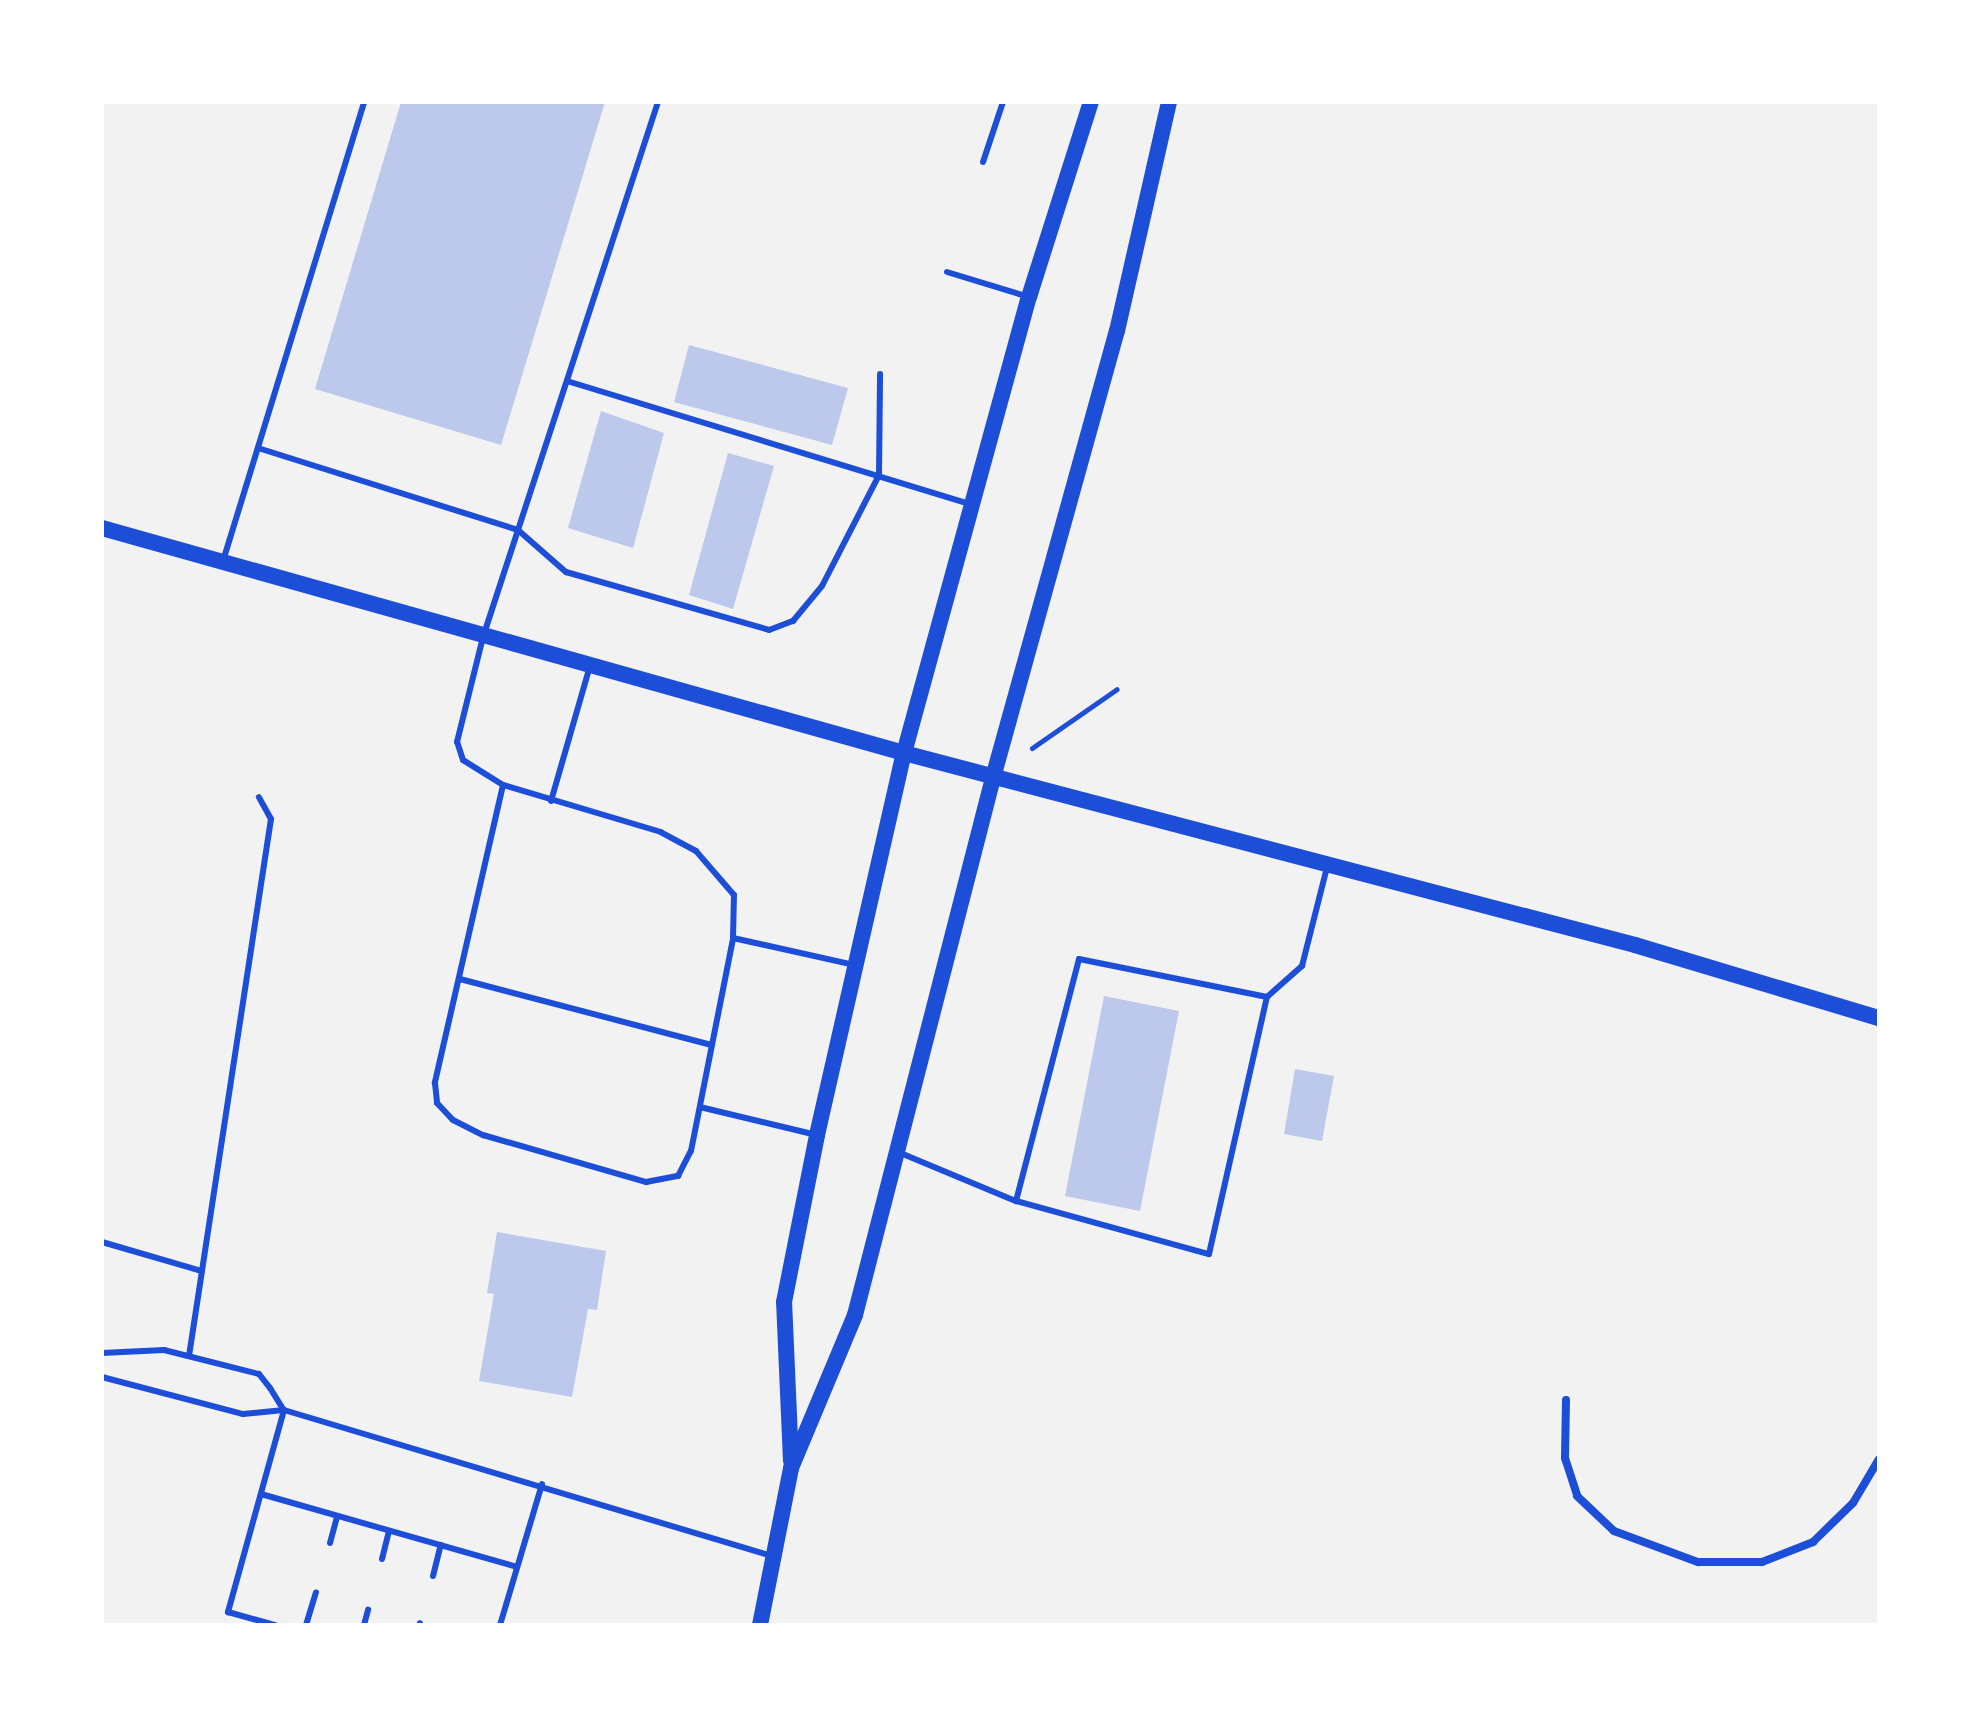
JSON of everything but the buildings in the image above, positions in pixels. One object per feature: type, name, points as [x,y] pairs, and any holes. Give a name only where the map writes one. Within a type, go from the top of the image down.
[{"type":"main road","points":[[791,1468],[784,1302],[817,1135],[904,753],[1029,297],[1091,102]]},
{"type":"main road","points":[[760,1625],[791,1468],[855,1315],[994,774],[1117,331],[1169,102]]},
{"type":"main road","points":[[102,528],[904,753],[1329,861],[1879,1018]]},
{"type":"street","points":[[1566,1400],[1565,1458],[1577,1496],[1614,1531],[1698,1562],[1762,1562],[1813,1542],[1853,1503],[1879,1459]]},
{"type":"lane","points":[[223,564],[364,102]]},
{"type":"lane","points":[[503,785],[435,1083],[437,1103],[453,1120],[483,1135],[646,1182],[666,1181],[678,1176],[691,1151],[700,1107],[733,938],[734,895],[696,851],[661,832],[503,785],[463,760],[457,742],[483,637],[658,102]]},
{"type":"lane","points":[[983,162],[1003,102]]},
{"type":"lane","points":[[947,272],[1029,297]]},
{"type":"lane","points":[[258,448],[518,530],[566,572],[769,630],[793,621],[822,586],[879,475],[880,374]]},
{"type":"lane","points":[[567,381],[972,505]]},
{"type":"lane","points":[[551,801],[590,666]]},
{"type":"lane","points":[[189,1356],[271,819],[259,797]]},
{"type":"lane","points":[[898,1152],[1016,1201],[1209,1254],[1267,997],[1302,966],[1329,861]]},
{"type":"lane","points":[[733,938],[855,965]]},
{"type":"lane","points":[[1016,1201],[1079,959],[1267,997]]},
{"type":"lane","points":[[460,979],[712,1045]]},
{"type":"lane","points":[[700,1107],[817,1135]]},
{"type":"lane","points":[[102,1242],[202,1271]]},
{"type":"lane","points":[[102,1353],[164,1350],[259,1374],[284,1410]]},
{"type":"lane","points":[[102,1377],[243,1414],[284,1410],[542,1484],[775,1557]]},
{"type":"lane","points":[[275,1625],[228,1612],[284,1410]]},
{"type":"lane","points":[[500,1625],[542,1484]]},
{"type":"lane","points":[[261,1494],[517,1567]]},
{"type":"lane","points":[[330,1543],[337,1516]]},
{"type":"lane","points":[[382,1559],[389,1531]]},
{"type":"lane","points":[[433,1576],[441,1545]]},
{"type":"lane","points":[[306,1625],[316,1592]]},
{"type":"lane","points":[[364,1625],[368,1610]]},
{"type":"path","points":[[994,774],[1117,689]]}]
